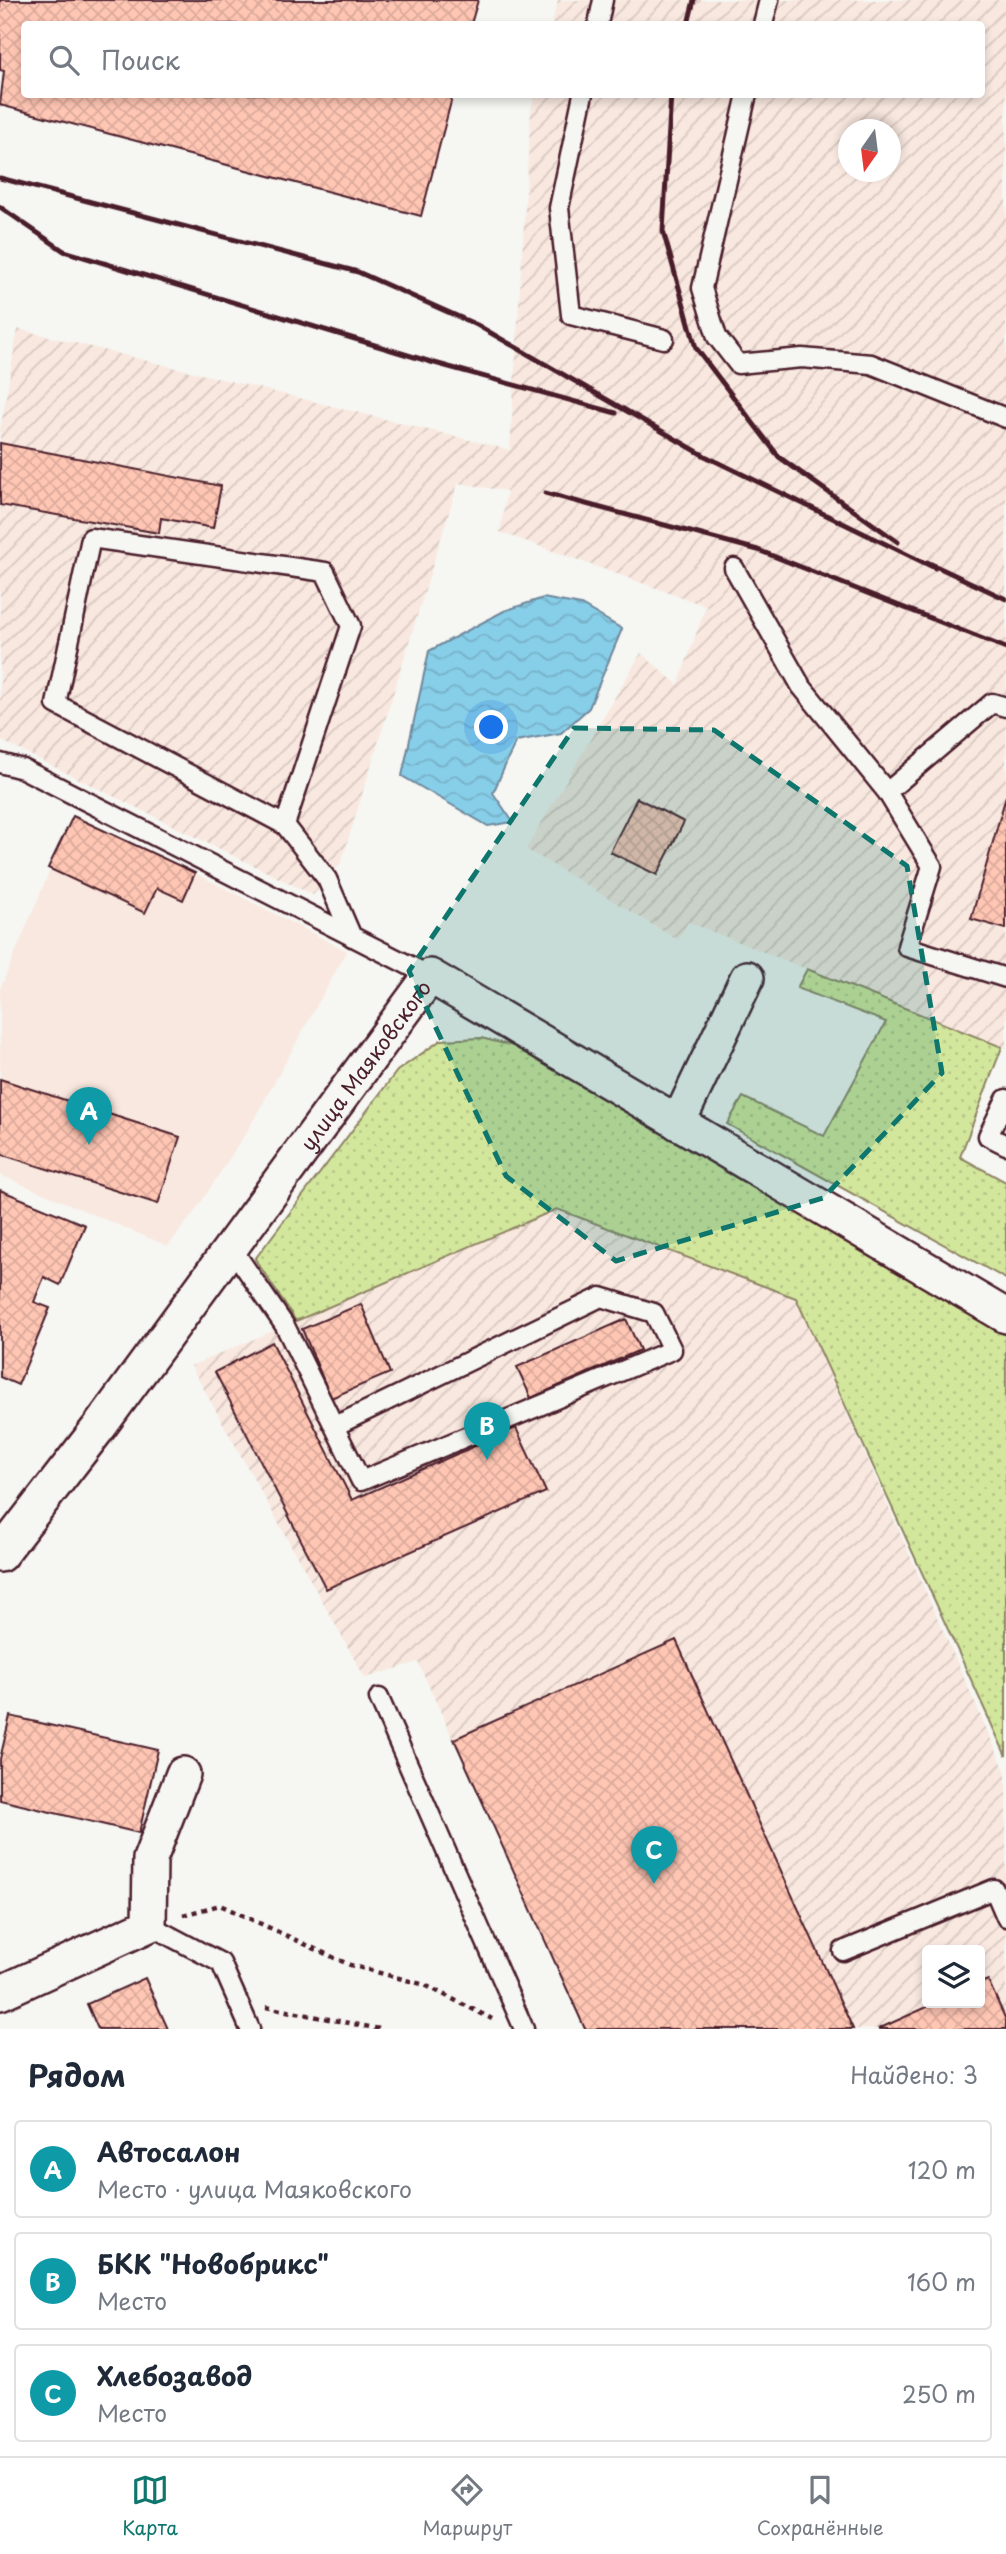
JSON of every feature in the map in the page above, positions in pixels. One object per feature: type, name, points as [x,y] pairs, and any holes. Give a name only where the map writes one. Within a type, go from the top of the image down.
[{"type":"street","name":"улица Маяковского","points":[[0,1555],[430,976],[1006,1316]]},
{"type":"street","points":[[678,1123],[747,978]]},
{"type":"street","points":[[0,1993],[149,1925],[150,1859],[183,1774]]},
{"type":"lane","points":[[599,21],[603,0]]},
{"type":"lane","points":[[764,21],[768,0]]},
{"type":"lane","points":[[582,98],[559,208],[571,315],[664,339]]},
{"type":"lane","points":[[746,98],[702,288],[717,337],[738,364],[802,358],[871,364],[1006,418]]},
{"type":"lane","points":[[285,825],[351,626],[325,572],[91,538],[56,704],[285,825],[327,879],[352,937]]},
{"type":"lane","points":[[734,568],[801,686],[887,792],[932,866],[907,947],[1006,978]]},
{"type":"lane","points":[[887,792],[992,703],[1006,707]]},
{"type":"lane","points":[[0,763],[23,769],[430,976]]},
{"type":"lane","points":[[1006,1099],[988,1136],[1006,1144]]},
{"type":"lane","points":[[231,1247],[285,1326],[361,1481],[672,1350],[654,1313],[601,1297],[335,1426]]},
{"type":"lane","points":[[379,1698],[524,2028]]},
{"type":"lane","points":[[843,1951],[994,1889],[1006,1917]]},
{"type":"lane","points":[[149,1925],[220,1963],[250,2029]]},
{"type":"path","points":[[149,1925],[220,1905],[350,1965],[425,1985],[497,2022],[524,2028]]},
{"type":"path","points":[[238,2002],[380,2029]]},
{"type":"highlighted area","points":[[574,728],[714,730],[907,866],[942,1073],[823,1198],[616,1261],[506,1176],[409,971]]},
{"type":"shaded area","points":[[558,0],[1006,0],[1006,1048],[688,922],[678,940],[526,849],[641,653],[678,685],[706,606],[500,532],[507,491],[458,483],[341,863],[313,895],[0,740],[0,430],[18,329],[510,450],[531,110],[534,98],[985,98],[985,21],[553,21]]},
{"type":"shaded area","points":[[73,816],[195,873],[347,951],[249,1128],[196,1210],[168,1246],[0,1175],[0,989]]},
{"type":"shaded area","points":[[557,1209],[796,1298],[1006,1773],[1006,2029],[585,2029],[418,1662],[365,1678],[191,1366]]},
{"type":"green space","points":[[807,969],[1002,1047],[960,1157],[1006,1182],[1006,1279],[727,1124],[743,1097],[824,1136],[886,1022],[797,988]]},
{"type":"green space","points":[[481,1038],[517,1047],[1006,1331],[1006,1756],[796,1298],[557,1209],[296,1321],[255,1259],[397,1071],[441,1040]]},
{"type":"water","points":[[543,598],[581,605],[622,629],[589,708],[561,733],[516,741],[493,793],[513,822],[488,826],[402,776],[429,651],[504,611]]},
{"type":"building","points":[[0,0],[478,0],[472,21],[21,21],[21,98],[452,98],[421,216],[0,105],[4,71],[0,70]]},
{"type":"building","points":[[0,443],[221,486],[213,528],[161,518],[159,533],[0,505]]},
{"type":"building","points":[[1006,796],[1006,929],[971,919]]},
{"type":"building","points":[[637,798],[684,822],[657,875],[610,852]]},
{"type":"building","points":[[73,816],[195,873],[183,900],[157,888],[145,913],[48,868]]},
{"type":"building","points":[[0,1079],[180,1137],[158,1204],[0,1154]]},
{"type":"building","points":[[0,1190],[85,1225],[60,1285],[44,1277],[34,1302],[50,1308],[18,1385],[0,1377]]},
{"type":"building","points":[[361,1304],[390,1373],[331,1398],[302,1329]]},
{"type":"building","points":[[626,1319],[640,1350],[531,1398],[517,1367]]},
{"type":"building","points":[[272,1342],[352,1500],[516,1428],[546,1492],[326,1589],[215,1372]]},
{"type":"building","points":[[676,1640],[853,2029],[585,2029],[454,1739]]},
{"type":"building","points":[[10,1716],[158,1750],[139,1833],[0,1800],[0,1759]]},
{"type":"building","points":[[145,1978],[168,2029],[98,2029],[87,2004]]},
{"type":"building","points":[[988,1980],[1006,2020],[1006,2029],[878,2029],[925,2008],[985,2008],[985,1981]]},
{"type":"railway","points":[[689,21],[694,0]]},
{"type":"railway","points":[[671,98],[663,231],[696,348],[779,457],[898,542]]},
{"type":"railway","points":[[0,178],[358,272],[477,325],[705,456],[935,568]]},
{"type":"railway","points":[[0,207],[64,251],[431,362],[616,413]]},
{"type":"railway","points":[[545,493],[758,550],[1006,648]]},
{"type":"railway","points":[[927,562],[1006,599]]},
{"type":"place","name":"Автосалон","points":[[89,1145]]},
{"type":"place","name":"БКК \"Новобрикс\"","points":[[487,1460]]},
{"type":"place","name":"Хлебозавод","points":[[654,1884]]}]
